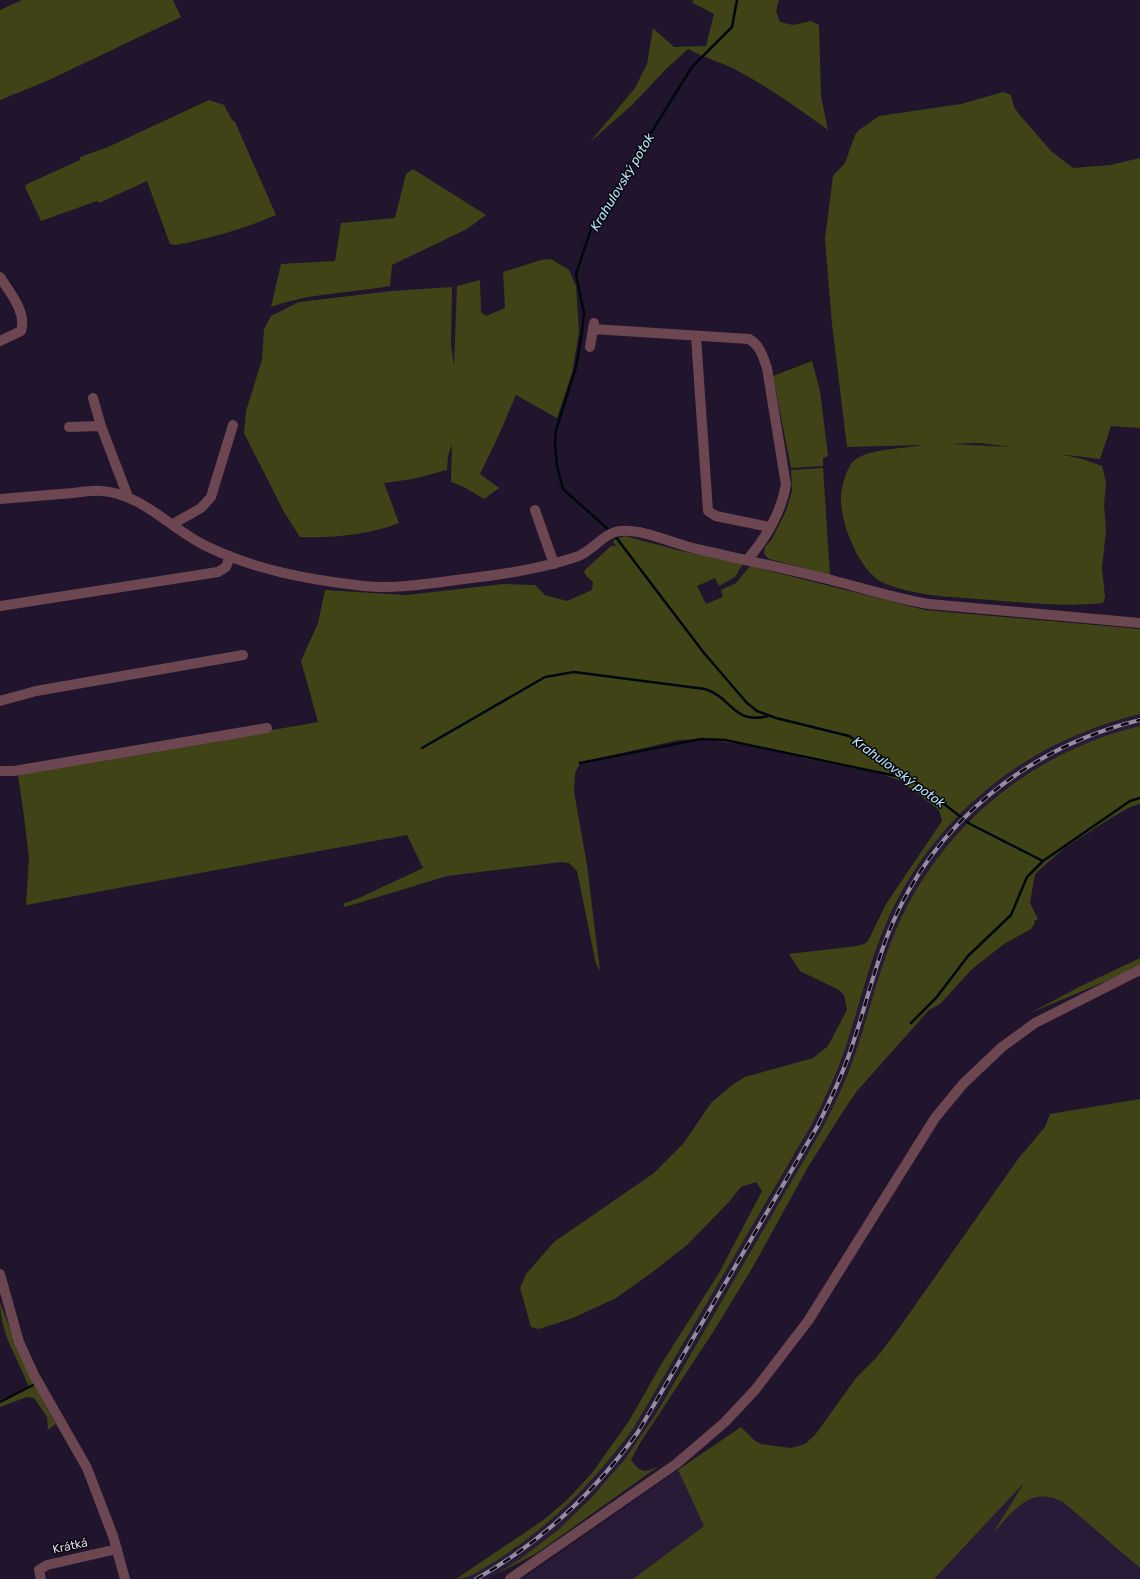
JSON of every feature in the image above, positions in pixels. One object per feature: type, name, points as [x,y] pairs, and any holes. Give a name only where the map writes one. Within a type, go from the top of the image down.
[{"type":"street","points":[[0,277],[19,308],[24,323],[21,331],[0,341]]},
{"type":"street","points":[[590,347],[593,326],[696,337],[749,339],[755,342],[761,351],[768,375],[786,485],[784,497],[760,545],[748,559]]},
{"type":"street","points":[[696,337],[708,511],[716,516],[769,527]]},
{"type":"street","points":[[93,398],[101,426],[128,497]]},
{"type":"street","points":[[173,524],[202,508],[211,497],[233,425]]},
{"type":"street","points":[[69,427],[101,426]]},
{"type":"street","points":[[0,499],[101,490],[128,497],[203,544],[230,556],[264,567],[308,578],[367,586],[399,587],[508,574],[554,564],[584,555],[607,536],[619,530],[636,532],[696,549],[748,559],[896,598],[929,604],[1140,623]]},
{"type":"street","points":[[535,510],[554,564]]},
{"type":"street","points":[[0,606],[218,572],[226,567],[230,556]]},
{"type":"street","points":[[0,701],[36,691],[243,655]]},
{"type":"street","points":[[0,771],[14,771],[267,728]]},
{"type":"street","points":[[510,1579],[676,1464],[724,1423],[755,1390],[808,1320],[935,1118],[963,1084],[1002,1047],[1035,1023],[1140,970]]},
{"type":"street","points":[[0,1274],[8,1308],[22,1349],[34,1375],[87,1468],[113,1536],[125,1579]]},
{"type":"street","name":"Krátká","points":[[41,1579],[39,1570],[46,1565],[117,1549]]},
{"type":"shaded area","points":[[1140,714],[1140,726],[1114,733],[1068,751],[1043,764],[1004,789],[971,819],[947,845],[920,884],[896,930],[856,1052],[835,1103],[822,1129],[642,1435],[611,1477],[558,1530],[520,1559],[488,1579],[464,1579],[513,1550],[550,1521],[602,1469],[633,1429],[799,1148],[825,1099],[845,1048],[885,926],[910,878],[938,838],[984,790],[1037,754],[1084,732]]},
{"type":"shaded area","points":[[678,1470],[704,1526],[633,1579],[523,1579]]},
{"type":"shaded area","points":[[1025,1483],[994,1531],[1021,1504],[1030,1498],[1047,1496],[1055,1498],[1063,1502],[1140,1568],[1140,1579],[934,1579]]},
{"type":"green space","points":[[22,0],[173,0],[181,17],[49,80],[0,100],[0,10]]},
{"type":"green space","points":[[693,0],[779,0],[776,11],[780,22],[793,25],[811,21],[819,25],[821,96],[828,130],[761,84],[732,68],[688,49],[666,69],[633,104],[590,142],[635,88],[647,64],[653,28],[674,47],[706,46],[714,14],[693,3]]},
{"type":"green space","points":[[1003,92],[1011,95],[1014,107],[1018,113],[1051,151],[1073,168],[1110,165],[1140,158],[1140,428],[1111,426],[1100,459],[1060,454],[1082,459],[1102,466],[1106,483],[1104,505],[1106,530],[1102,568],[1105,597],[1103,603],[1061,605],[938,596],[911,592],[886,584],[877,579],[869,571],[854,549],[845,524],[842,512],[841,493],[845,477],[851,464],[864,455],[874,452],[923,445],[847,447],[832,324],[825,239],[833,176],[845,163],[855,135],[859,130],[879,116],[961,104]],"holes":[[[979,443],[1013,447],[950,444]]]},
{"type":"green space","points":[[209,100],[224,105],[232,120],[235,122],[276,215],[251,225],[214,236],[176,245],[170,244],[147,181],[99,203],[97,201],[41,221],[25,187],[27,184],[80,160],[80,157],[108,147]]},
{"type":"green space","points":[[413,169],[486,215],[467,229],[392,265],[390,286],[315,296],[286,302],[271,307],[281,264],[335,261],[341,223],[395,218],[406,174]]},
{"type":"green space","points":[[551,259],[569,270],[576,286],[579,332],[572,373],[557,418],[516,395],[480,474],[499,488],[484,499],[464,487],[451,482],[452,444],[448,456],[447,470],[413,479],[384,483],[399,523],[350,535],[300,537],[284,512],[244,433],[246,411],[262,360],[264,329],[271,316],[299,302],[392,291],[452,287],[451,345],[454,366],[457,286],[480,280],[481,312],[486,316],[505,308],[503,272],[541,260]]},
{"type":"green space","points":[[812,361],[820,391],[828,456],[823,458],[823,466],[791,468],[773,376]]},
{"type":"green space","points":[[823,468],[830,575],[769,559],[764,554],[765,547],[772,539],[786,511],[792,491],[791,470]]},
{"type":"green space","points":[[625,536],[681,551],[743,564],[735,577],[719,586],[715,578],[697,586],[706,604],[723,597],[721,590],[736,583],[750,566],[925,610],[1140,629],[1140,714],[1098,727],[1058,743],[1021,764],[987,789],[956,818],[928,850],[905,886],[885,926],[869,971],[851,1031],[817,1115],[633,1429],[587,1485],[552,1519],[534,1534],[494,1562],[471,1575],[461,1579],[456,1579],[542,1521],[566,1501],[592,1473],[629,1421],[662,1363],[719,1273],[762,1191],[756,1182],[741,1187],[728,1203],[687,1245],[650,1274],[616,1298],[573,1318],[539,1329],[531,1327],[520,1288],[526,1274],[554,1242],[654,1173],[683,1144],[711,1103],[732,1085],[745,1077],[813,1058],[828,1046],[847,1010],[844,995],[839,990],[800,971],[789,954],[857,946],[866,943],[886,904],[942,821],[939,810],[901,781],[879,773],[812,760],[763,748],[705,739],[678,740],[580,763],[575,773],[574,792],[587,865],[600,971],[596,964],[577,871],[569,863],[561,862],[447,876],[345,907],[343,904],[423,868],[407,835],[26,905],[29,858],[18,775],[318,722],[301,661],[318,623],[325,590],[406,595],[504,584],[535,585],[545,595],[567,601],[592,590],[593,582],[587,577],[584,571],[611,546],[616,546],[624,555],[613,542],[614,540]]},
{"type":"green space","points":[[1140,726],[1140,804],[1130,807],[1106,821],[1063,849],[1035,874],[1030,903],[1038,919],[1034,921],[1035,923],[1031,929],[1004,944],[972,969],[940,1004],[929,1010],[857,1091],[808,1167],[754,1265],[715,1329],[640,1443],[631,1460],[637,1467],[646,1471],[659,1466],[537,1553],[493,1576],[520,1559],[558,1530],[592,1497],[625,1459],[657,1412],[827,1120],[852,1061],[896,930],[915,893],[937,858],[964,827],[994,799],[1026,775],[1062,754],[1100,738]]},
{"type":"green space","points":[[1140,958],[1140,967],[1030,1013],[1081,986]]},
{"type":"green space","points":[[1140,1099],[1140,1568],[1063,1502],[1051,1498],[1041,1497],[1024,1503],[1008,1516],[993,1533],[1024,1483],[934,1579],[633,1579],[704,1526],[678,1470],[741,1427],[754,1440],[761,1444],[791,1448],[805,1444],[815,1435],[856,1378],[877,1357],[897,1331],[1018,1159],[1045,1127],[1050,1114]]},
{"type":"green space","points":[[0,1302],[12,1334],[39,1395],[56,1424],[48,1430],[47,1417],[34,1398],[27,1397],[0,1407],[0,1400],[27,1388],[28,1385],[6,1335]]},
{"type":"waterway","name":"Krahulovský potok","points":[[610,531],[563,489],[557,466],[555,445],[556,430],[576,367],[584,313],[576,274],[591,229],[692,67],[732,27],[737,0]]},
{"type":"waterway","name":"Krahulovský potok","points":[[615,536],[704,653],[747,703],[757,711],[776,718],[849,736],[904,773],[970,824],[1043,861],[1130,801],[1140,798]]},
{"type":"waterway","points":[[422,748],[545,677],[574,672],[705,689],[722,698],[740,714],[747,717],[756,718],[768,716]]},
{"type":"waterway","points":[[580,763],[701,739],[725,740],[896,776],[904,773]]},
{"type":"waterway","points":[[911,1023],[936,998],[968,956],[1011,915],[1027,877],[1043,861]]},
{"type":"waterway","points":[[0,1402],[37,1383]]},
{"type":"railway","points":[[476,1579],[523,1549],[545,1532],[585,1496],[638,1432],[817,1127],[836,1088],[847,1059],[890,929],[909,890],[932,855],[959,823],[990,794],[1024,770],[1060,749],[1099,732],[1140,720]]}]
